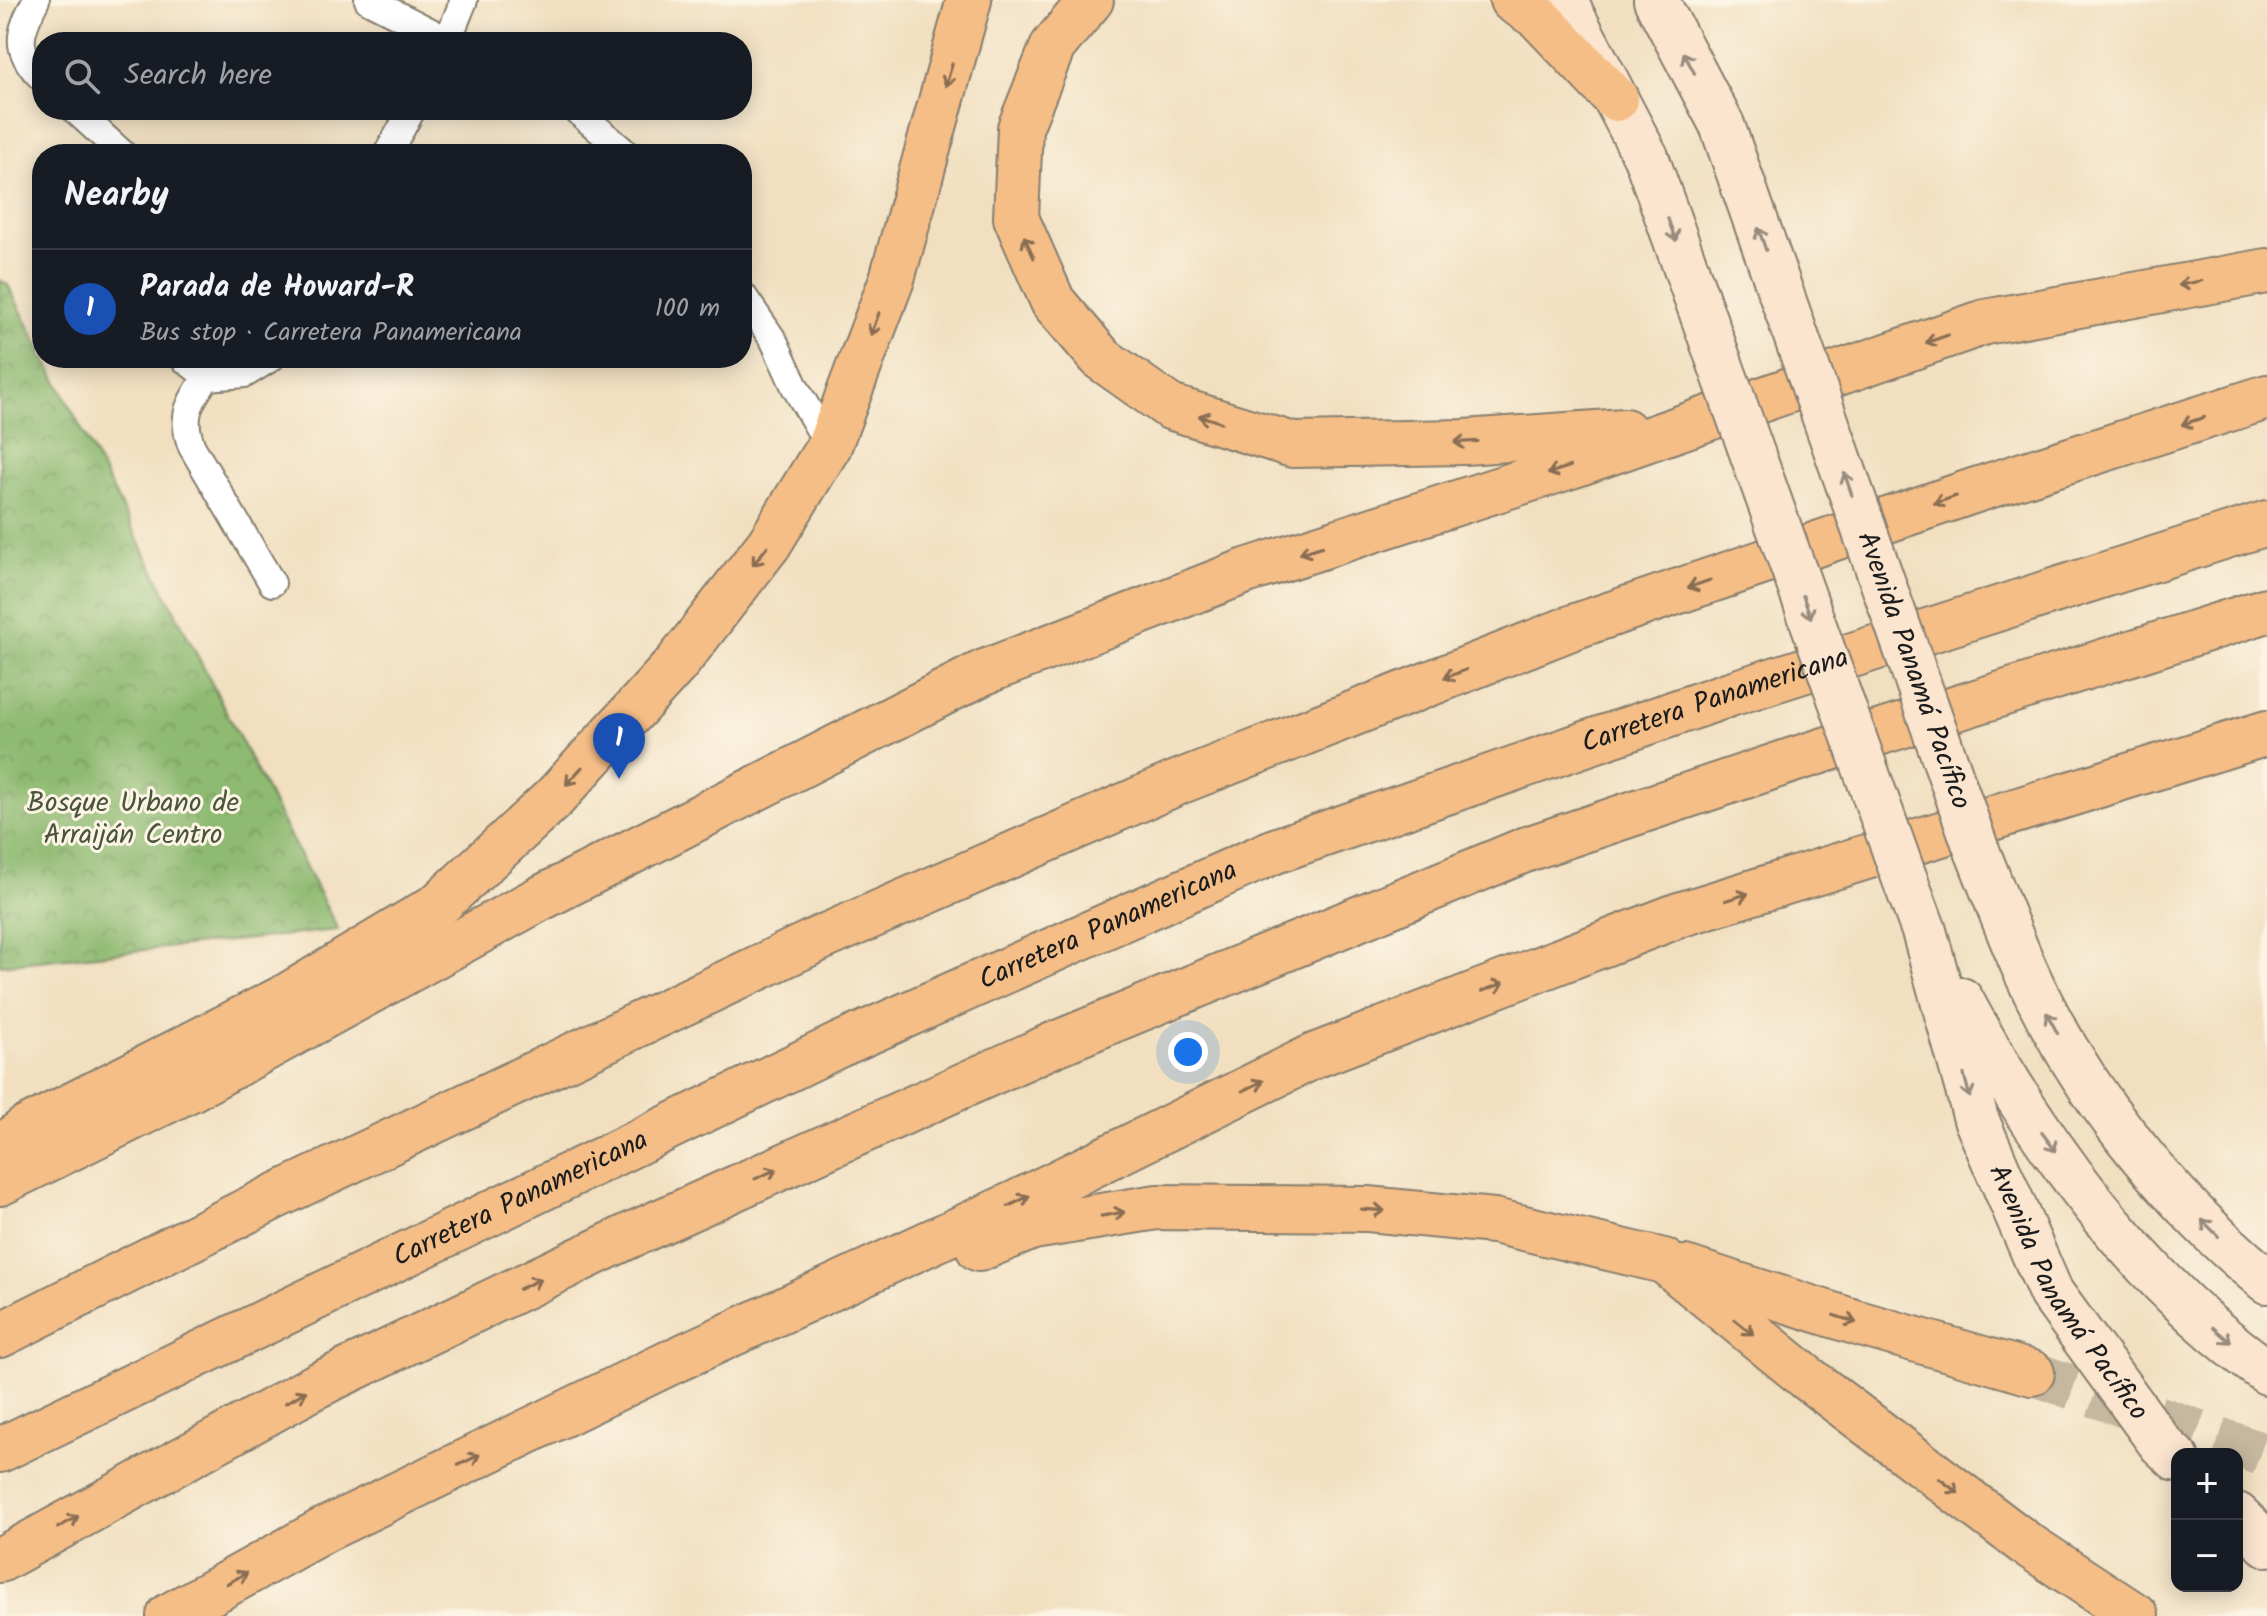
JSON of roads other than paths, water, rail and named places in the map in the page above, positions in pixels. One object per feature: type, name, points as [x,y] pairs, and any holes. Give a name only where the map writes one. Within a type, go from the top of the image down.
[{"type":"highway","points":[[0,1149],[25,1129],[285,997],[438,905],[554,798],[677,663],[769,544],[829,446],[892,279],[969,0]]},
{"type":"highway","points":[[1091,0],[1053,46],[1020,128],[1016,218],[1053,302],[1102,359],[1170,407],[1293,445],[1464,442],[1684,427]]},
{"type":"highway","points":[[1512,0],[1538,17],[1616,99]]},
{"type":"highway","points":[[0,1183],[193,1088],[539,899],[982,673],[1246,571],[1684,427],[1985,322],[2267,271]]},
{"type":"highway","points":[[0,1335],[274,1197],[765,964],[1179,782],[1576,626],[1976,490],[2267,397]]},
{"type":"highway","name":"Carretera Panamericana","points":[[0,1450],[839,1045],[1275,851],[1730,694],[2267,523]]},
{"type":"highway","points":[[0,1560],[318,1385],[629,1236],[1067,1039],[1527,849],[1796,759],[2267,610]]},
{"type":"highway","points":[[169,1616],[324,1530],[669,1363],[1016,1203],[1314,1056],[1679,915],[2267,733]]},
{"type":"highway","points":[[669,1363],[960,1257],[1033,1227],[1157,1207],[1368,1209],[1494,1221],[1664,1261],[1858,1323],[2032,1373]]},
{"type":"highway","points":[[1664,1261],[1806,1377],[2025,1543],[2136,1616]]},
{"type":"main road","name":"Avenida Panamá Pacífico","points":[[1564,0],[1646,157],[1924,931],[1976,1119],[2051,1293],[2171,1453]]},
{"type":"main road","name":"Avenida Panamá Pacífico","points":[[1656,0],[1722,125],[1976,848],[2027,974],[2067,1050],[2126,1137],[2183,1202],[2244,1263],[2267,1281]]},
{"type":"main road","name":"Avenida Panamá Pacífico","points":[[1924,931],[2026,1111],[2102,1213],[2177,1298],[2267,1372]]},
{"type":"main road","points":[[2242,1520],[2267,1544]]},
{"type":"lane","points":[[32,68],[21,50],[11,21],[36,0]]},
{"type":"lane","points":[[368,0],[430,32]]},
{"type":"lane","points":[[453,32],[464,0]]},
{"type":"lane","points":[[86,120],[112,144]]},
{"type":"lane","points":[[393,144],[406,120]]},
{"type":"lane","points":[[588,120],[615,144]]},
{"type":"lane","points":[[752,309],[774,341],[795,387],[829,446]]},
{"type":"lane","points":[[196,368],[207,377],[245,374],[255,368]]},
{"type":"lane","points":[[207,377],[187,411],[185,430],[272,583]]},
{"type":"tunnel","points":[[2032,1373],[2267,1456]]},
{"type":"place","name":"Parada de Howard-R","points":[[619,779]]},
{"type":"park label","name":"Bosque Urbano de Arraiján Centro","points":[[133,819]]}]
